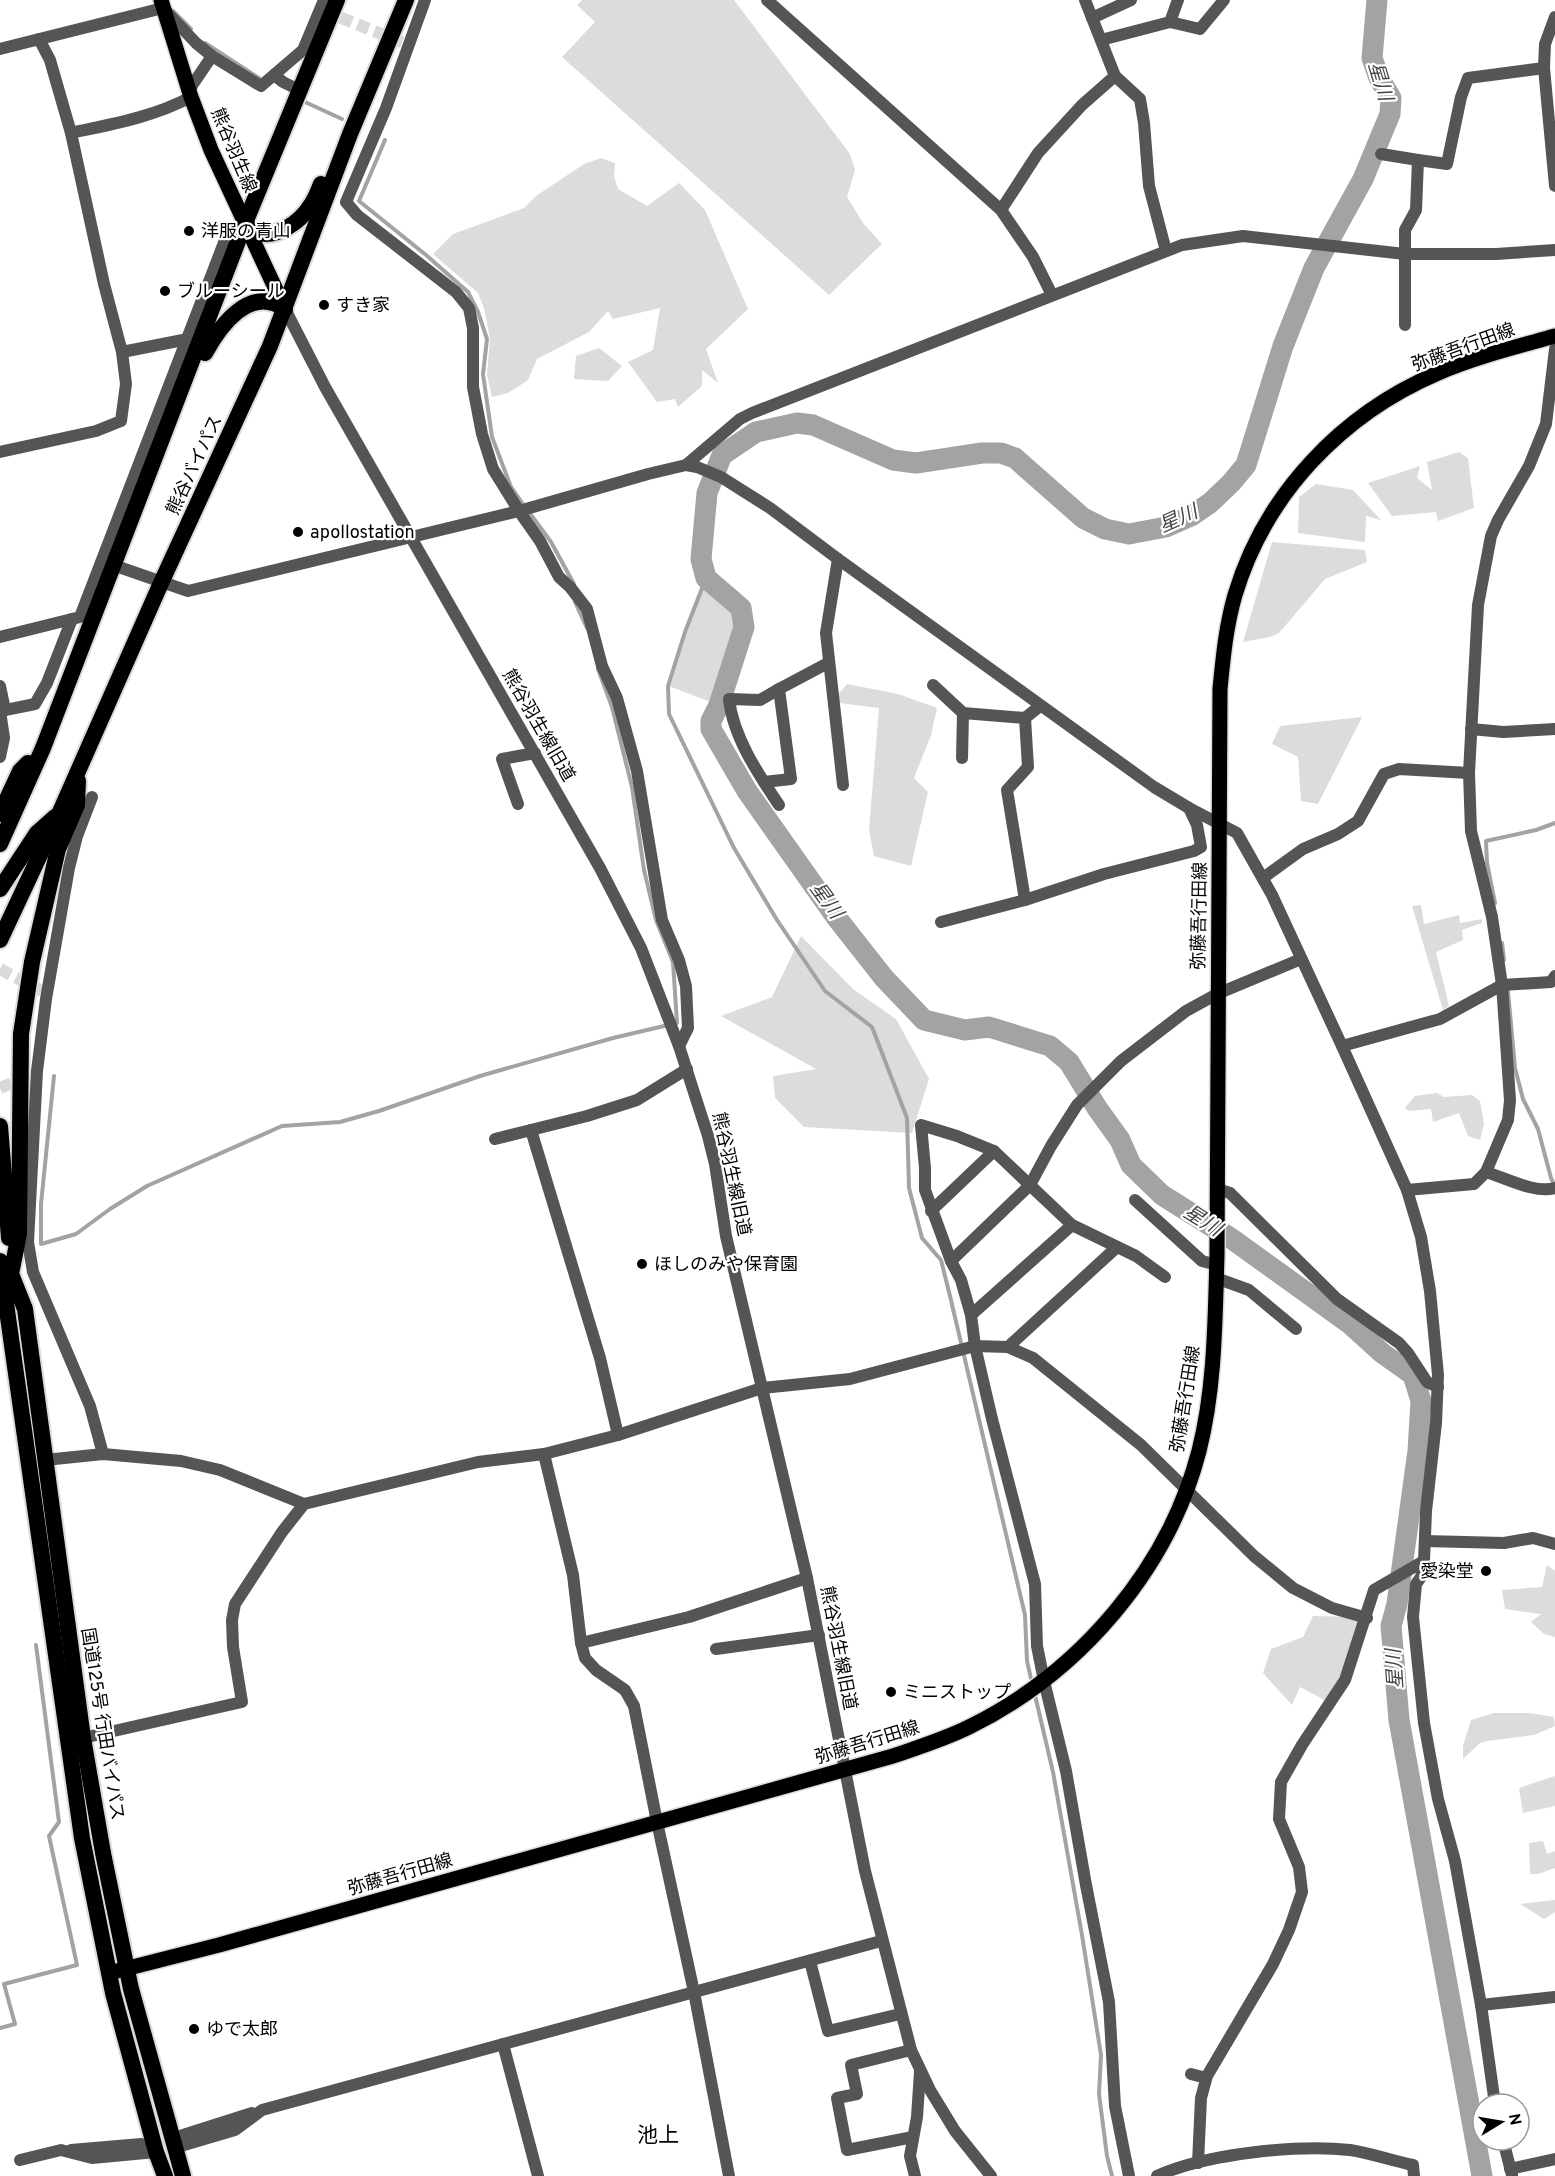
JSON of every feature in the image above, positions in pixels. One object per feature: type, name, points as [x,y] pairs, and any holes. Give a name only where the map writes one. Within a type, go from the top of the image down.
[{"type":"highway","name":"熊谷バイパス","points":[[0,844],[44,748],[112,565],[245,224],[337,0]]},
{"type":"highway","name":"熊谷バイパス","points":[[0,940],[270,346],[350,134],[406,0]]},
{"type":"highway","points":[[245,224],[255,232],[264,234],[289,227],[298,221],[310,206],[350,134]]},
{"type":"highway","points":[[178,400],[217,331],[234,314],[242,308],[260,303],[273,303],[285,309]]},
{"type":"highway","points":[[0,814],[21,771],[44,748]]},
{"type":"highway","points":[[6,1268],[19,1234],[21,1034],[32,962],[55,859],[77,805],[78,771]]},
{"type":"highway","points":[[0,889],[37,832],[60,812]]},
{"type":"highway","name":"国道125号 行田バイパス","points":[[0,1126],[6,1268],[5,1305],[30,1463],[82,1838],[109,1973],[149,2148],[165,2176]]},
{"type":"highway","name":"国道125号 行田バイパス","points":[[6,1268],[25,1309],[83,1738],[126,1969],[179,2142],[183,2176]]},
{"type":"main road","name":"熊谷羽生線","points":[[162,4],[211,150],[285,309]]},
{"type":"main road","name":"弥藤吾行田線","points":[[109,1973],[219,1945],[893,1756],[969,1727],[1005,1707],[1044,1681],[1105,1624],[1130,1593],[1154,1557],[1187,1489],[1199,1451],[1212,1370],[1218,1193],[1220,689],[1227,631],[1236,594],[1252,549],[1272,512],[1297,477],[1352,423],[1383,402],[1438,373],[1481,357],[1555,336]]},
{"type":"street","points":[[0,49],[162,4],[196,43],[212,56],[261,86],[303,50],[324,0]]},
{"type":"street","points":[[425,0],[386,108],[346,202],[357,215],[456,292],[469,308],[472,328],[473,387],[482,434],[493,469],[540,541],[559,577],[587,609],[602,666],[617,698],[637,771],[662,920],[679,960],[686,986],[688,1028],[679,1046]]},
{"type":"street","points":[[767,0],[1001,210],[1034,256],[1052,295]]},
{"type":"street","points":[[1085,0],[1115,76],[1140,99],[1149,186],[1166,251]]},
{"type":"street","points":[[1092,18],[1131,0]]},
{"type":"street","points":[[1170,22],[1178,0]]},
{"type":"street","points":[[1101,40],[1170,22],[1200,29],[1224,0]]},
{"type":"street","points":[[1555,17],[1545,44],[1544,68],[1555,186]]},
{"type":"street","points":[[0,452],[96,431],[121,421],[126,384],[122,352],[104,284],[71,133],[50,60],[39,39]]},
{"type":"street","points":[[71,133],[141,118],[174,106],[190,93],[212,56]]},
{"type":"street","points":[[1381,154],[1448,164],[1461,97],[1468,78],[1544,68]]},
{"type":"street","points":[[274,75],[299,90]]},
{"type":"street","points":[[1001,210],[1038,153],[1082,105],[1115,76]]},
{"type":"street","points":[[1405,325],[1405,230],[1416,210],[1418,160]]},
{"type":"street","points":[[0,637],[81,617],[225,240],[245,224]]},
{"type":"street","points":[[112,565],[188,591],[519,511],[691,466],[740,418],[1052,295],[1191,243],[1243,236],[1405,254],[1496,254],[1555,250]]},
{"type":"street","name":"熊谷羽生線旧道","points":[[285,309],[325,387],[600,868],[641,948],[674,1032],[715,1164],[726,1236],[807,1578],[844,1770],[881,1941],[900,2014],[910,2050],[920,2071],[955,2131],[990,2176]]},
{"type":"street","points":[[122,352],[188,339]]},
{"type":"street","points":[[1407,1190],[1474,1184],[1486,1172],[1508,1120],[1510,1100],[1502,985],[1492,917],[1471,831],[1469,774],[1478,604],[1491,536],[1529,466],[1546,424],[1555,349]]},
{"type":"street","points":[[691,466],[722,477],[770,508],[1154,787],[1237,833],[1263,878],[1407,1190],[1421,1237],[1430,1291],[1438,1387],[1423,1561],[1421,1576],[1416,1584],[1413,1617],[1424,1723],[1438,1799],[1455,1862],[1481,2005],[1493,2092]]},
{"type":"street","points":[[838,559],[826,633],[843,785]]},
{"type":"street","points":[[2,710],[35,704],[47,683],[72,620]]},
{"type":"street","points":[[779,806],[764,782],[731,714],[729,699],[760,700],[828,663]]},
{"type":"street","points":[[933,685],[963,713],[1025,718],[1040,706]]},
{"type":"street","points":[[0,686],[4,738],[0,757]]},
{"type":"street","points":[[764,782],[791,779],[779,689]]},
{"type":"street","points":[[962,758],[963,713]]},
{"type":"street","points":[[1025,718],[1028,767],[1007,790],[1025,900]]},
{"type":"street","points":[[1472,729],[1503,732],[1555,729]]},
{"type":"street","points":[[518,804],[502,759],[535,753]]},
{"type":"street","points":[[1263,878],[1303,849],[1338,834],[1358,822],[1384,774],[1399,769],[1469,774]]},
{"type":"street","points":[[92,797],[77,836],[61,909],[46,999],[37,1071],[28,1242],[33,1272],[90,1406],[103,1454]]},
{"type":"street","points":[[941,922],[1025,900],[1104,874],[1201,848],[1197,825],[1189,808]]},
{"type":"street","points":[[951,1261],[1030,1185],[1077,1105],[1121,1061],[1186,1011],[1217,994],[1301,959]]},
{"type":"street","points":[[1342,1046],[1440,1019],[1502,985],[1551,982],[1555,976]]},
{"type":"street","points":[[495,1139],[587,1116],[637,1100],[687,1070]]},
{"type":"street","points":[[1129,2176],[1115,2106],[1109,2002],[1066,1771],[1037,1646],[1035,1584],[975,1346],[971,1315],[961,1280],[951,1261],[924,1190],[925,1168],[921,1125],[994,1151],[1072,1225],[1136,1256],[1165,1277]]},
{"type":"street","points":[[531,1130],[600,1358],[618,1435]]},
{"type":"street","points":[[931,1210],[994,1151]]},
{"type":"street","points":[[1486,1172],[1528,1186],[1548,1190],[1555,1188]]},
{"type":"street","points":[[1218,1193],[1230,1193],[1336,1299],[1399,1343],[1427,1382],[1438,1387]]},
{"type":"street","points":[[1135,1200],[1202,1261],[1217,1266],[1296,1329]]},
{"type":"street","points":[[971,1315],[1072,1225]]},
{"type":"street","points":[[1008,1347],[1117,1247]]},
{"type":"street","points":[[45,1460],[103,1454],[181,1461],[220,1470],[304,1504],[478,1462],[544,1454],[618,1435],[762,1388],[850,1379],[975,1346],[1008,1347],[1033,1358],[1142,1444],[1254,1557],[1293,1588],[1332,1608],[1367,1618]]},
{"type":"street","points":[[544,1454],[573,1575],[580,1643],[585,1658],[596,1670],[625,1690],[634,1706],[694,1992],[729,2176]]},
{"type":"street","points":[[83,1738],[242,1702],[232,1620],[235,1604],[282,1532],[304,1504]]},
{"type":"street","points":[[1425,1541],[1504,1543],[1533,1538],[1555,1544]]},
{"type":"street","points":[[1198,2163],[1202,2098],[1206,2078],[1273,1964],[1289,1930],[1302,1892],[1299,1867],[1280,1819],[1281,1782],[1302,1745],[1345,1680],[1367,1618],[1374,1590],[1423,1561]]},
{"type":"street","points":[[580,1643],[689,1617],[807,1578]]},
{"type":"street","points":[[716,1649],[819,1635]]},
{"type":"street","points":[[179,2142],[235,2130],[262,2110],[881,1941]]},
{"type":"street","points":[[810,1961],[828,2031],[900,2014]]},
{"type":"street","points":[[1481,2005],[1555,1997]]},
{"type":"street","points":[[503,2044],[538,2176]]},
{"type":"street","points":[[910,2050],[851,2065],[857,2094],[837,2098],[847,2150],[913,2137]]},
{"type":"street","points":[[915,2176],[910,2156],[917,2117],[920,2071]]},
{"type":"street","points":[[1191,2074],[1206,2078]]},
{"type":"street","points":[[20,2160],[62,2151],[92,2158],[149,2148]]},
{"type":"street","points":[[1157,2176],[1198,2163],[1250,2153],[1294,2148],[1351,2150],[1413,2165],[1414,2176]]},
{"type":"street","points":[[1506,2152],[1511,2172],[1555,2159]]},
{"type":"shaded area","points":[[582,0],[734,0],[850,154],[855,170],[847,197],[863,223],[882,244],[829,295],[562,57],[595,22],[577,5]]},
{"type":"shaded area","points":[[601,158],[615,163],[614,176],[618,189],[647,206],[679,183],[705,210],[748,309],[706,349],[718,383],[702,370],[702,386],[678,407],[675,399],[657,402],[628,362],[653,350],[660,308],[613,319],[608,311],[589,332],[537,359],[528,380],[508,393],[492,397],[487,375],[490,339],[484,308],[478,293],[433,254],[453,234],[524,208],[536,196],[584,164]]},
{"type":"shaded area","points":[[599,348],[622,366],[608,381],[574,379],[576,356]]},
{"type":"shaded area","points":[[1459,452],[1468,458],[1474,508],[1438,521],[1436,512],[1392,516],[1368,483],[1420,466],[1417,478],[1432,490],[1427,462]]},
{"type":"shaded area","points":[[1316,484],[1353,490],[1381,520],[1366,516],[1365,542],[1298,533],[1299,497]]},
{"type":"shaded area","points":[[1272,542],[1365,550],[1367,562],[1325,579],[1279,633],[1243,642]]},
{"type":"shaded area","points":[[706,578],[741,608],[744,627],[719,705],[668,686]]},
{"type":"shaded area","points":[[847,684],[898,694],[937,708],[931,735],[914,778],[928,792],[911,866],[874,856],[869,830],[879,708],[832,702]]},
{"type":"shaded area","points":[[1362,717],[1318,804],[1301,801],[1298,757],[1272,744],[1280,726]]},
{"type":"shaded area","points":[[1421,905],[1424,924],[1459,915],[1460,923],[1482,919],[1482,923],[1462,930],[1463,940],[1436,952],[1449,1006],[1443,1010],[1412,906]]},
{"type":"shaded area","points":[[801,936],[853,989],[896,1019],[929,1079],[912,1133],[804,1127],[775,1098],[773,1076],[816,1069],[721,1016],[772,997]]},
{"type":"shaded area","points":[[1437,1093],[1444,1097],[1472,1095],[1480,1101],[1484,1124],[1480,1140],[1468,1136],[1459,1113],[1433,1122],[1431,1109],[1409,1111],[1405,1108],[1415,1096]]},
{"type":"shaded area","points":[[1547,1565],[1555,1571],[1555,1637],[1544,1634],[1531,1622],[1541,1614],[1505,1609],[1502,1590],[1542,1587]]},
{"type":"shaded area","points":[[1313,1616],[1361,1617],[1358,1642],[1330,1703],[1300,1687],[1292,1705],[1263,1673],[1271,1649],[1303,1637]]},
{"type":"shaded area","points":[[1494,1713],[1530,1713],[1554,1717],[1555,1726],[1534,1735],[1480,1743],[1463,1759],[1463,1746],[1471,1720]]},
{"type":"shaded area","points":[[1555,1776],[1555,1806],[1523,1813],[1519,1788]]},
{"type":"shaded area","points":[[1543,1841],[1547,1854],[1555,1851],[1555,1868],[1538,1874],[1530,1874],[1529,1843]]},
{"type":"shaded area","points":[[1555,1900],[1555,1912],[1544,1919],[1520,1904]]},
{"type":"waterway","name":"星川","points":[[1377,0],[1372,58],[1379,78],[1391,98],[1390,114],[1363,179],[1314,268],[1283,346],[1246,465],[1210,503],[1191,516],[1166,527],[1129,534],[1105,529],[1083,518],[1015,458],[1001,453],[982,453],[916,463],[893,460],[813,425],[797,423],[756,432],[722,455],[707,493],[701,559],[706,578],[741,608],[744,627],[719,705],[711,721],[711,729],[747,791],[836,917],[884,978],[924,1020],[965,1030],[989,1027],[1050,1046],[1069,1062],[1120,1140],[1131,1165],[1162,1195],[1232,1239],[1350,1324],[1382,1353],[1413,1375],[1421,1401],[1418,1451],[1397,1604],[1391,1626],[1399,1720],[1482,2176]]},
{"type":"waterway","points":[[171,9],[191,29]]},
{"type":"waterway","points":[[205,43],[259,78]]},
{"type":"waterway","points":[[305,102],[342,119]]},
{"type":"waterway","points":[[385,140],[359,201],[468,292],[487,339],[483,374],[492,437],[511,487],[524,506]]},
{"type":"waterway","points":[[529,512],[551,542],[574,584]]},
{"type":"waterway","points":[[706,578],[685,632],[668,686],[669,714],[734,848],[777,920],[825,991],[872,1027],[907,1118],[909,1188],[922,1238],[941,1260],[950,1296],[1025,1615],[1027,1661],[1032,1683]]},
{"type":"waterway","points":[[575,602],[587,628]]},
{"type":"waterway","points":[[54,1076],[41,1204],[41,1244],[76,1234],[147,1186],[282,1126],[340,1122],[480,1076],[613,1038],[677,1023],[673,962],[656,920],[644,870],[632,787],[612,707],[598,669]]},
{"type":"waterway","points":[[1495,903],[1487,863],[1486,841],[1536,830],[1555,823]]},
{"type":"waterway","points":[[1502,943],[1504,960]]},
{"type":"waterway","points":[[1508,991],[1515,1068],[1523,1099],[1538,1129],[1555,1186]]},
{"type":"waterway","points":[[0,2028],[15,2024],[4,1984],[77,1965],[49,1836],[59,1822],[36,1645]]},
{"type":"waterway","points":[[1034,1691],[1053,1772],[1082,1935],[1101,2055],[1099,2094],[1107,2156],[1112,2176]]},
{"type":"tunnel","points":[[324,11],[409,45]]},
{"type":"tunnel","points":[[0,969],[42,991]]},
{"type":"tunnel","points":[[0,1088],[30,1076]]},
{"type":"place","name":"洋服の青山","points":[[189,231]]},
{"type":"place","name":"ブルーシール","points":[[165,291]]},
{"type":"place","name":"すき家","points":[[324,305]]},
{"type":"place","name":"apollostation","points":[[298,532]]},
{"type":"place","name":"ほしのみや保育園","points":[[642,1264]]},
{"type":"place","name":"愛染堂","points":[[1486,1571]]},
{"type":"place","name":"ミニストップ","points":[[891,1692]]},
{"type":"place","name":"ゆで太郎","points":[[194,2029]]},
{"type":"district","name":"池上","points":[[658,2135]]}]
